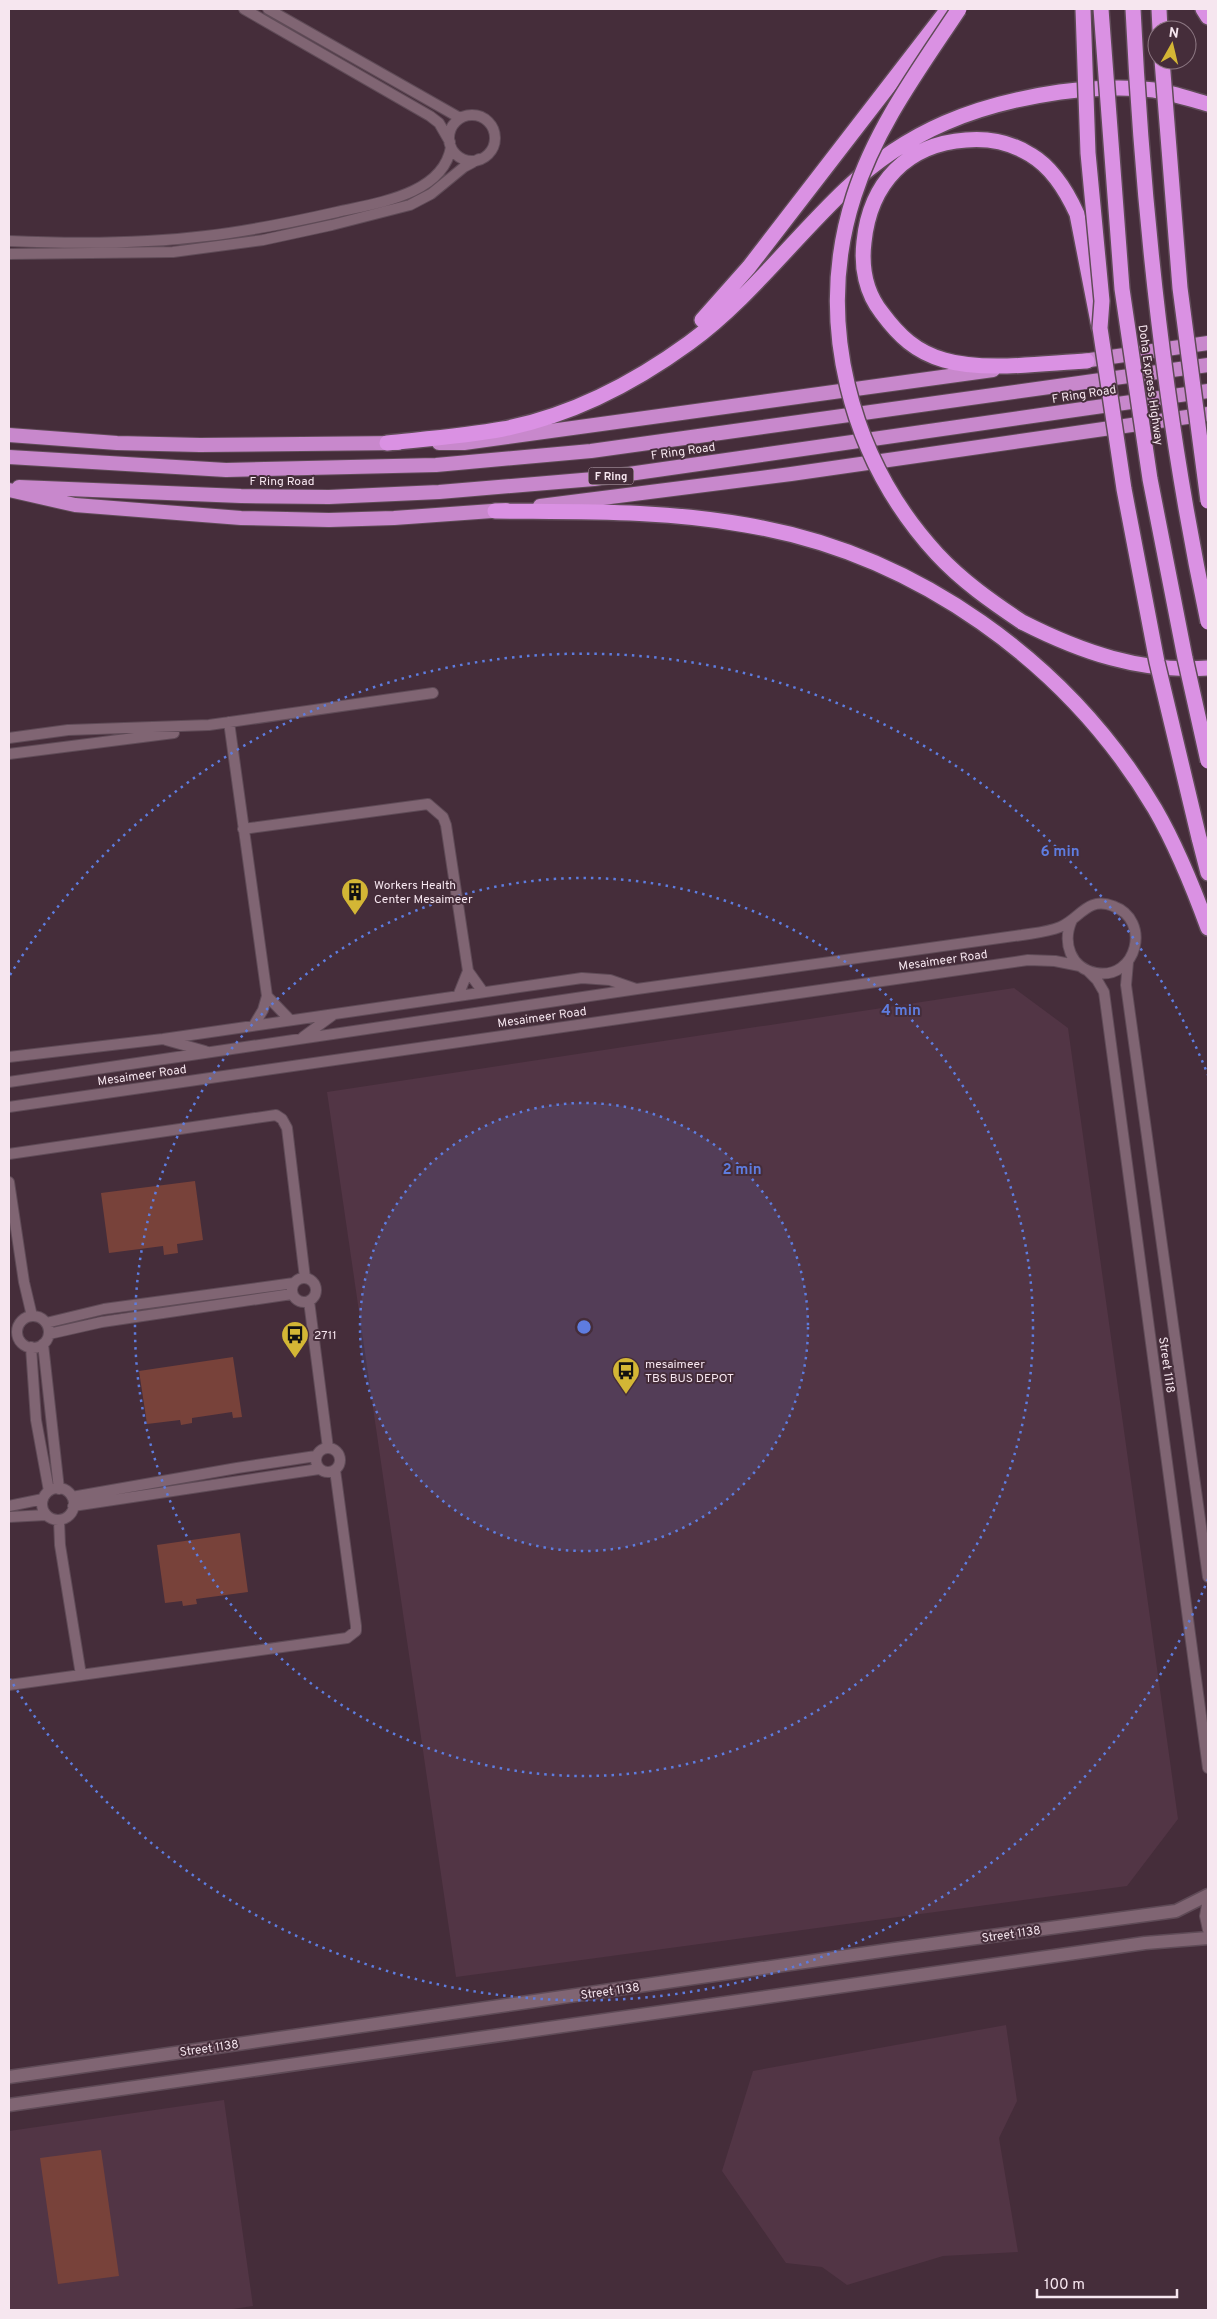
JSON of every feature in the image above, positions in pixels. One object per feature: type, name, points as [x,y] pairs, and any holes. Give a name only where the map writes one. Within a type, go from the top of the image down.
[{"type":"highway","points":[[959,9],[896,105],[865,165],[844,234],[839,268],[838,327],[841,357],[850,397],[860,429],[884,482],[907,517],[938,554],[986,598],[1022,622],[1079,649],[1115,660],[1148,667],[1208,668]]},
{"type":"highway","points":[[1083,9],[1088,152],[1102,301],[1100,328]]},
{"type":"highway","name":"Doha Express Highway","points":[[1101,9],[1122,289],[1150,480],[1185,658],[1208,761]]},
{"type":"highway","name":"Doha Express Highway","points":[[1134,9],[1137,73],[1156,293],[1180,474],[1208,622]]},
{"type":"highway","points":[[1203,9],[1208,18]]},
{"type":"highway","points":[[649,369],[726,296],[945,12]]},
{"type":"highway","points":[[1163,70],[1180,288],[1208,500]]},
{"type":"highway","points":[[387,443],[475,433],[544,418],[603,395],[649,369],[707,329],[761,277],[848,186],[887,155],[938,126],[993,104],[1077,90],[1124,88],[1154,90],[1208,104]]},
{"type":"highway","points":[[1087,361],[988,366],[946,360],[924,352],[907,342],[876,306],[867,284],[863,266],[864,234],[872,207],[886,181],[898,166],[923,150],[950,141],[976,139],[994,141],[1014,146],[1032,156],[1055,177],[1070,198],[1077,214],[1100,328],[1124,489],[1158,662],[1208,873]]},
{"type":"highway","points":[[9,435],[117,443],[200,445],[464,443],[984,371],[1087,361],[1208,343]]},
{"type":"highway","name":"F Ring Road","points":[[9,457],[226,470],[436,465],[591,451],[1208,366]]},
{"type":"highway","name":"F Ring Road","points":[[9,486],[241,496],[329,496],[439,492],[594,479],[1208,391]]},
{"type":"highway","points":[[9,490],[75,505],[241,518],[329,520],[394,518],[495,511],[791,474],[1208,414]]},
{"type":"highway","points":[[1202,461],[1208,479]]},
{"type":"highway","points":[[495,511],[621,512],[708,519],[794,535],[854,555],[924,587],[1003,638],[1064,691],[1098,729],[1129,770],[1154,808],[1180,858],[1208,928]]},
{"type":"street","points":[[244,9],[430,116],[438,122],[450,144],[463,158],[479,159]]},
{"type":"street","points":[[268,9],[460,118]]},
{"type":"street","points":[[9,242],[99,243],[159,240],[204,236],[295,222],[363,206],[417,189],[442,170],[448,159],[452,126],[460,118],[470,115],[481,117],[489,122],[495,138],[493,147],[487,154],[464,167],[431,194],[410,205],[332,226],[263,240],[173,252],[9,254]]},
{"type":"street","points":[[9,738],[68,730],[209,725],[433,693]]},
{"type":"street","points":[[229,722],[267,996],[263,1010],[254,1025]]},
{"type":"street","points":[[9,754],[191,731],[209,725]]},
{"type":"street","points":[[243,828],[428,804],[443,817],[446,825],[468,971],[483,992]]},
{"type":"street","points":[[1096,904],[1113,905],[1131,919],[1136,930],[1137,941],[1134,952],[1128,962],[1120,969],[1098,974],[1084,968],[1073,959],[1066,939],[1072,920],[1080,911],[1096,904]]},
{"type":"street","name":"Mesaimeer Road","points":[[9,1082],[637,989],[1022,935],[1060,927],[1072,920]]},
{"type":"street","name":"Mesaimeer Road","points":[[9,1107],[1028,960],[1055,961],[1084,968]]},
{"type":"street","name":"Street 1118","points":[[1128,962],[1127,993],[1208,1577]]},
{"type":"street","name":"Street 1118","points":[[1084,968],[1097,980],[1104,992],[1208,1768]]},
{"type":"street","points":[[458,996],[468,971]]},
{"type":"street","points":[[9,1057],[162,1039],[592,978],[610,980],[637,989]]},
{"type":"street","points":[[267,996],[290,1020]]},
{"type":"street","points":[[302,1038],[334,1014]]},
{"type":"street","points":[[162,1039],[209,1052]]},
{"type":"street","points":[[9,1154],[276,1115],[282,1119],[287,1128],[304,1278]]},
{"type":"street","points":[[9,1182],[24,1282],[32,1316]]},
{"type":"street","points":[[46,1323],[104,1309],[294,1283],[304,1278],[312,1281],[315,1288],[314,1295],[309,1301],[328,1448]]},
{"type":"street","points":[[292,1294],[294,1283]]},
{"type":"street","points":[[292,1294],[299,1301],[309,1301]]},
{"type":"street","points":[[48,1334],[102,1322],[292,1294]]},
{"type":"street","points":[[46,1515],[43,1510],[46,1495],[26,1345],[17,1335],[14,1326],[32,1316],[40,1318],[46,1323],[48,1334],[43,1344],[59,1488]]},
{"type":"street","points":[[9,1341],[26,1345],[43,1344]]},
{"type":"street","points":[[9,1685],[347,1638],[356,1631],[356,1626],[335,1470],[340,1459],[336,1452],[328,1448],[320,1451],[316,1456],[316,1463],[319,1469]]},
{"type":"street","points":[[73,1502],[237,1468],[316,1456]]},
{"type":"street","points":[[73,1502],[319,1469],[328,1473],[335,1470]]},
{"type":"street","points":[[9,1506],[46,1495],[59,1488],[67,1491],[73,1502]]},
{"type":"street","points":[[9,1517],[46,1515],[59,1520],[67,1517],[73,1502]]},
{"type":"street","points":[[59,1520],[60,1546],[80,1674]]},
{"type":"street","name":"Street 1138","points":[[9,2077],[876,1952],[1176,1911],[1208,1895]]},
{"type":"street","points":[[1208,1899],[1204,1916],[1208,1930]]},
{"type":"street","points":[[9,2105],[1146,1943],[1208,1938]]},
{"type":"shaded area","points":[[1014,988],[1068,1028],[1178,1819],[1127,1886],[456,1977],[327,1092]]},
{"type":"shaded area","points":[[195,1181],[203,1240],[177,1244],[178,1253],[164,1255],[163,1246],[109,1253],[101,1193]]},
{"type":"shaded area","points":[[233,1357],[242,1417],[233,1418],[232,1412],[192,1418],[192,1423],[181,1425],[180,1420],[147,1424],[139,1371]]},
{"type":"shaded area","points":[[240,1533],[248,1592],[196,1599],[197,1604],[183,1606],[182,1601],[165,1603],[157,1545]]},
{"type":"shaded area","points":[[1006,2025],[1017,2101],[999,2138],[1018,2252],[943,2256],[847,2285],[822,2267],[786,2263],[722,2171],[753,2071]]},
{"type":"shaded area","points":[[224,2100],[253,2306],[226,2310],[9,2310],[9,2131]]},
{"type":"shaded area","points":[[101,2150],[119,2276],[58,2284],[40,2158]]},
{"type":"place","name":"Workers Health Center Mesaimeer","points":[[355,916]]},
{"type":"place","name":"2711","points":[[295,1359]]},
{"type":"place","name":"mesaimeer TBS BUS DEPOT","points":[[626,1395]]}]
